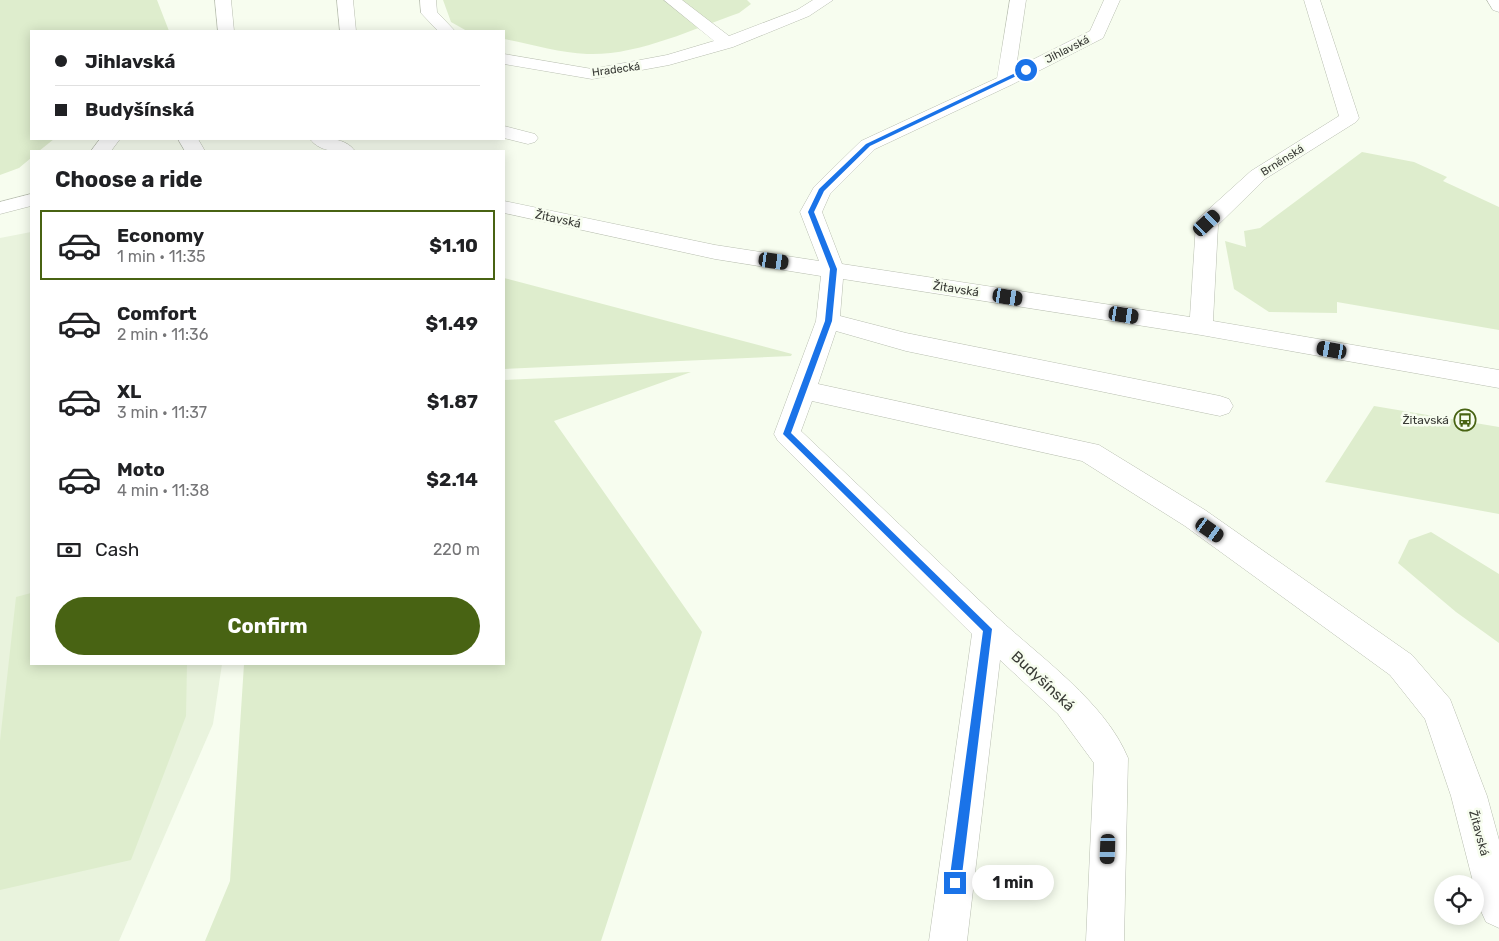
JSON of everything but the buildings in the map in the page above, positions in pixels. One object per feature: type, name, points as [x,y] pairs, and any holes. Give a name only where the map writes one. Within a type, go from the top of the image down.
[{"type":"street","points":[[223,0],[226,30]]},
{"type":"street","points":[[345,0],[348,30]]},
{"type":"street","points":[[428,0],[429,13],[446,30]]},
{"type":"street","points":[[672,0],[727,43]]},
{"type":"street","name":"Hradecká","points":[[505,60],[592,74],[669,60],[727,43],[803,13],[825,0]]},
{"type":"street","points":[[1005,81],[1018,0]]},
{"type":"street","name":"Jihlavská","points":[[833,269],[811,212],[821,190],[868,145],[1005,81],[1097,34],[1112,0]]},
{"type":"street","name":"Brněnská","points":[[1201,327],[1207,223],[1258,175],[1348,118],[1312,0]]},
{"type":"street","points":[[1495,0],[1499,8]]},
{"type":"street","points":[[505,132],[528,138]]},
{"type":"street","points":[[0,208],[30,200]]},
{"type":"street","name":"Žitavská","points":[[505,207],[715,252],[1201,327],[1499,379]]},
{"type":"street","name":"Budyšínská","points":[[833,269],[828,321],[787,434],[988,629],[1070,703],[1111,758],[1105,941]]},
{"type":"street","points":[[828,321],[906,342],[1220,406]]},
{"type":"street","name":"Žitavská","points":[[803,390],[1089,452],[1195,518],[1401,666],[1438,710],[1468,796],[1499,909]]},
{"type":"street","points":[[948,941],[988,629]]},
{"type":"shaded area","points":[[0,0],[157,0],[169,30],[30,30],[30,140],[53,140],[40,150],[30,150],[30,159],[19,168],[0,175]]},
{"type":"shaded area","points":[[443,0],[747,0],[751,4],[739,13],[664,40],[625,51],[606,53],[587,54],[556,50],[505,39],[505,30],[465,30],[451,22]]},
{"type":"shaded area","points":[[1362,152],[1414,162],[1447,177],[1443,181],[1499,207],[1499,330],[1337,302],[1337,313],[1269,312],[1234,289],[1225,241],[1246,247],[1244,231],[1260,228]]},
{"type":"shaded area","points":[[30,232],[30,665],[222,665],[213,724],[119,941],[0,941],[0,238]]},
{"type":"shaded area","points":[[505,278],[792,354],[791,356],[505,369]]},
{"type":"shaded area","points":[[691,372],[554,421],[702,632],[601,941],[205,941],[230,881],[244,665],[505,665],[505,380]]},
{"type":"shaded area","points":[[1374,406],[1499,427],[1499,514],[1325,482]]},
{"type":"shaded area","points":[[1431,532],[1499,574],[1499,643],[1456,612],[1398,563],[1409,540]]},
{"type":"shaded area","points":[[30,593],[30,665],[187,665],[186,716],[131,860],[0,890],[0,741],[16,597]]},
{"type":"place","name":"Žitavská","points":[[1465,420]]},
{"type":"route","points":[[955,883],[988,629],[787,434],[828,321],[833,269],[811,212],[821,190],[868,145],[1026,70]]}]
